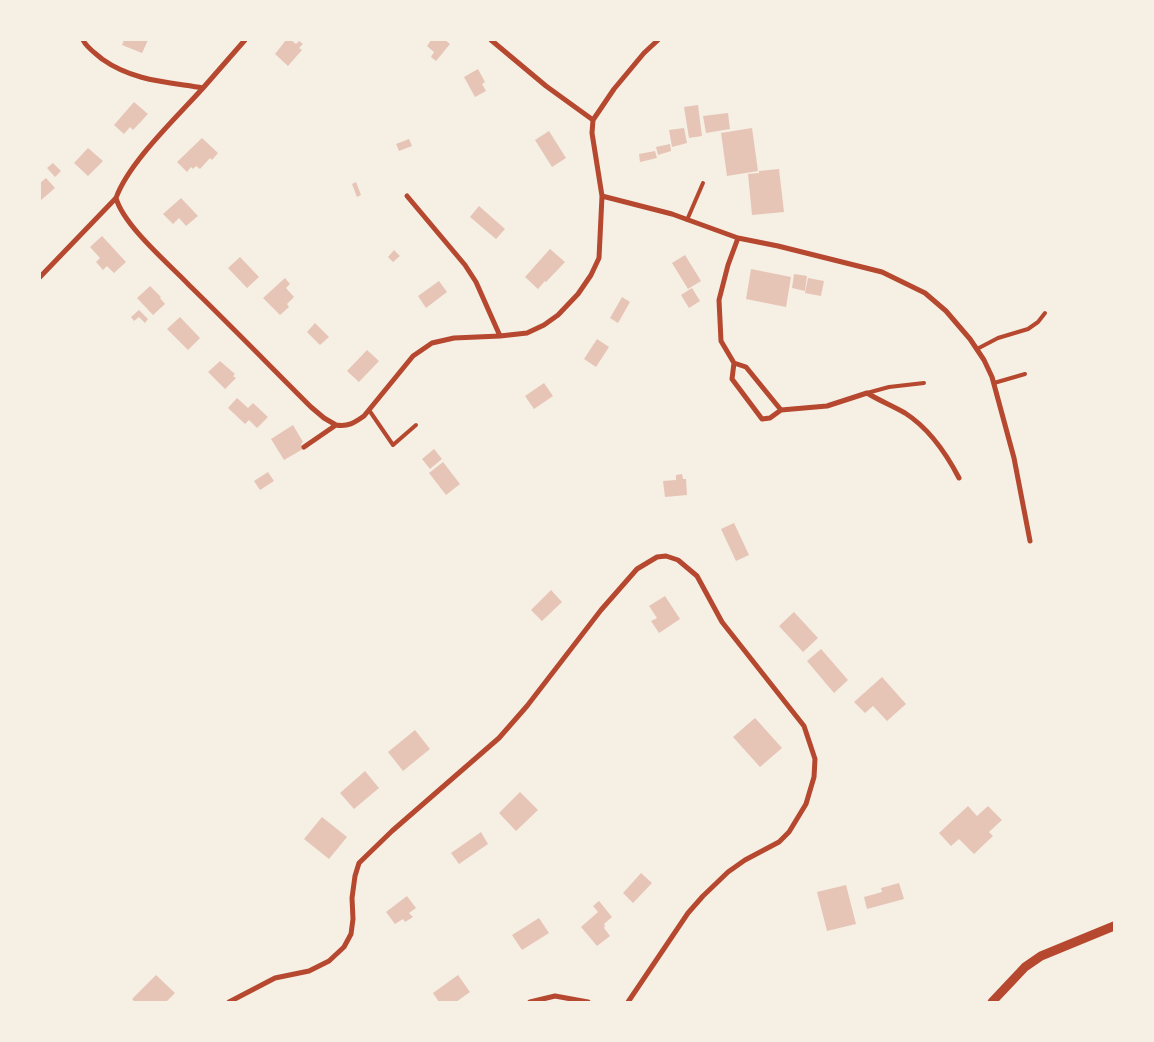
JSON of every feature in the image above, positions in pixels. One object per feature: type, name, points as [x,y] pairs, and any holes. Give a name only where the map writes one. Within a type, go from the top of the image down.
[{"type":"street","points":[[83,40],[92,51],[114,68],[138,78],[203,88]]},
{"type":"street","points":[[40,277],[116,198],[119,188],[140,158],[246,40]]},
{"type":"street","points":[[491,40],[546,86],[593,120]]},
{"type":"street","points":[[116,198],[125,218],[311,407],[336,425],[346,426],[355,423],[369,410],[412,356],[432,343],[454,338],[527,333],[544,325],[558,315],[578,294],[591,275],[599,258],[602,196],[592,133],[593,120],[614,89],[644,53],[658,40]]},
{"type":"street","points":[[407,196],[465,264],[476,282],[500,336]]},
{"type":"street","points":[[602,196],[672,214],[738,238],[882,272],[925,293],[946,311],[977,349],[988,368],[994,383],[1014,458],[1030,541]]},
{"type":"street","points":[[738,238],[728,265],[719,300],[721,341],[734,363],[732,379],[762,420],[770,418],[781,410],[827,406],[868,393],[905,413],[920,424],[945,452],[959,478]]},
{"type":"street","points":[[734,363],[746,367],[781,410]]},
{"type":"street","points":[[304,447],[336,425]]},
{"type":"street","points":[[229,1002],[276,978],[309,971],[330,962],[344,947],[351,934],[353,919],[352,898],[359,863],[392,831],[499,738],[527,706],[600,610],[638,568],[657,556],[666,556],[678,560],[696,576],[722,622],[804,726],[815,759],[814,777],[806,804],[789,832],[779,842],[745,860],[728,872],[703,896],[688,913],[628,1002]]},
{"type":"street","points":[[992,1002],[1026,967],[1041,956],[1114,926]]},
{"type":"street","points":[[530,1002],[555,996],[588,1002]]},
{"type":"lane","points":[[687,220],[703,183]]},
{"type":"lane","points":[[977,349],[998,338],[1028,329],[1038,322],[1045,313]]},
{"type":"lane","points":[[994,383],[1025,374]]},
{"type":"lane","points":[[868,393],[889,387],[924,383]]},
{"type":"lane","points":[[369,410],[393,445],[416,425]]},
{"type":"building","points":[[124,40],[148,40],[142,53],[122,45]]},
{"type":"building","points":[[286,40],[291,40],[296,44],[299,41],[303,44],[299,48],[302,50],[288,66],[275,54]]},
{"type":"building","points":[[431,40],[445,40],[450,44],[436,61],[431,57],[434,52],[427,46]]},
{"type":"building","points":[[478,69],[485,82],[482,84],[486,91],[475,97],[464,77]]},
{"type":"building","points":[[134,102],[148,114],[133,130],[130,127],[124,134],[114,125]]},
{"type":"building","points":[[698,105],[702,136],[689,138],[684,107]]},
{"type":"building","points":[[728,113],[730,129],[706,133],[703,116]]},
{"type":"building","points":[[684,128],[687,143],[672,147],[669,130]]},
{"type":"building","points":[[752,128],[758,171],[727,176],[721,133]]},
{"type":"building","points":[[549,131],[566,158],[552,167],[535,140]]},
{"type":"building","points":[[202,138],[218,153],[212,160],[210,158],[200,169],[196,166],[193,169],[191,167],[187,172],[177,162]]},
{"type":"building","points":[[409,139],[412,146],[399,151],[396,144]]},
{"type":"building","points":[[670,144],[671,151],[658,155],[656,147]]},
{"type":"building","points":[[88,148],[103,161],[88,176],[74,163]]},
{"type":"building","points":[[655,151],[657,158],[640,162],[639,154]]},
{"type":"building","points":[[53,163],[61,171],[55,177],[47,168]]},
{"type":"building","points":[[779,169],[784,212],[752,215],[748,174]]},
{"type":"building","points":[[46,178],[55,188],[40,201],[40,183]]},
{"type":"building","points":[[356,182],[361,195],[357,197],[352,184]]},
{"type":"building","points":[[181,198],[198,216],[186,226],[179,218],[173,224],[163,214]]},
{"type":"building","points":[[479,206],[505,229],[496,239],[470,217]]},
{"type":"building","points":[[102,236],[126,262],[114,273],[107,266],[103,270],[96,262],[100,258],[90,247]]},
{"type":"building","points":[[550,249],[565,262],[538,289],[525,277]]},
{"type":"building","points":[[394,250],[400,256],[393,262],[388,257]]},
{"type":"building","points":[[685,255],[701,281],[688,289],[672,263]]},
{"type":"building","points":[[240,257],[259,277],[247,288],[228,268]]},
{"type":"building","points":[[751,269],[791,277],[786,307],[746,299]]},
{"type":"building","points":[[794,274],[807,276],[805,291],[792,288]]},
{"type":"building","points":[[285,278],[290,284],[286,288],[294,297],[287,304],[289,307],[280,315],[263,298]]},
{"type":"building","points":[[808,278],[824,281],[821,296],[805,293]]},
{"type":"building","points":[[439,281],[447,292],[426,308],[418,296]]},
{"type":"building","points":[[150,286],[165,304],[153,315],[137,298]]},
{"type":"building","points":[[692,288],[700,301],[689,308],[681,295]]},
{"type":"building","points":[[622,297],[630,302],[618,323],[610,318]]},
{"type":"building","points":[[139,310],[148,319],[145,323],[139,317],[134,321],[131,317]]},
{"type":"building","points":[[180,317],[200,338],[188,350],[167,329]]},
{"type":"building","points":[[315,323],[329,337],[320,345],[307,332]]},
{"type":"building","points":[[597,339],[609,347],[596,367],[584,359]]},
{"type":"building","points":[[367,350],[379,361],[359,382],[347,371]]},
{"type":"building","points":[[220,361],[235,374],[233,376],[236,378],[225,389],[208,372]]},
{"type":"building","points":[[544,383],[553,396],[534,409],[525,396]]},
{"type":"building","points":[[237,398],[248,408],[253,403],[268,417],[257,428],[249,420],[245,424],[228,408]]},
{"type":"building","points":[[293,425],[303,442],[301,444],[303,449],[284,460],[271,439]]},
{"type":"building","points":[[434,449],[442,459],[430,469],[422,459]]},
{"type":"building","points":[[443,462],[460,484],[446,495],[429,473]]},
{"type":"building","points":[[268,472],[274,481],[260,490],[254,481]]},
{"type":"building","points":[[682,474],[683,479],[686,479],[687,495],[665,497],[663,481],[676,480],[676,475]]},
{"type":"building","points":[[734,523],[749,555],[736,561],[721,529]]},
{"type":"building","points":[[551,590],[562,602],[542,621],[531,610]]},
{"type":"building","points":[[665,596],[680,619],[659,633],[651,621],[657,618],[649,606]]},
{"type":"building","points":[[794,612],[818,638],[803,652],[779,626]]},
{"type":"building","points":[[821,649],[848,680],[834,693],[807,661]]},
{"type":"building","points":[[882,677],[906,704],[887,721],[873,706],[865,713],[854,702]]},
{"type":"building","points":[[755,718],[782,748],[760,767],[733,737]]},
{"type":"building","points":[[415,730],[430,749],[403,771],[388,752]]},
{"type":"building","points":[[365,771],[379,788],[354,809],[340,793]]},
{"type":"building","points":[[520,792],[538,810],[516,831],[499,813]]},
{"type":"building","points":[[968,806],[977,816],[988,806],[1002,820],[989,832],[993,836],[974,854],[959,839],[951,846],[939,833]]},
{"type":"building","points":[[322,817],[347,837],[329,859],[304,839]]},
{"type":"building","points":[[481,832],[488,844],[459,864],[451,853]]},
{"type":"building","points":[[641,873],[652,883],[633,903],[623,893]]},
{"type":"building","points":[[899,883],[904,899],[867,909],[864,897],[882,892],[881,888]]},
{"type":"building","points":[[846,885],[856,924],[827,931],[817,892]]},
{"type":"building","points":[[407,896],[416,908],[409,913],[413,917],[405,922],[403,919],[395,924],[386,912]]},
{"type":"building","points":[[599,901],[612,917],[604,924],[604,928],[610,936],[597,946],[581,927],[598,912],[593,906]]},
{"type":"building","points":[[539,918],[549,933],[522,950],[512,935]]},
{"type":"building","points":[[156,975],[175,993],[166,1002],[135,1002],[132,999]]},
{"type":"building","points":[[458,975],[470,992],[456,1002],[439,1002],[433,993]]}]
